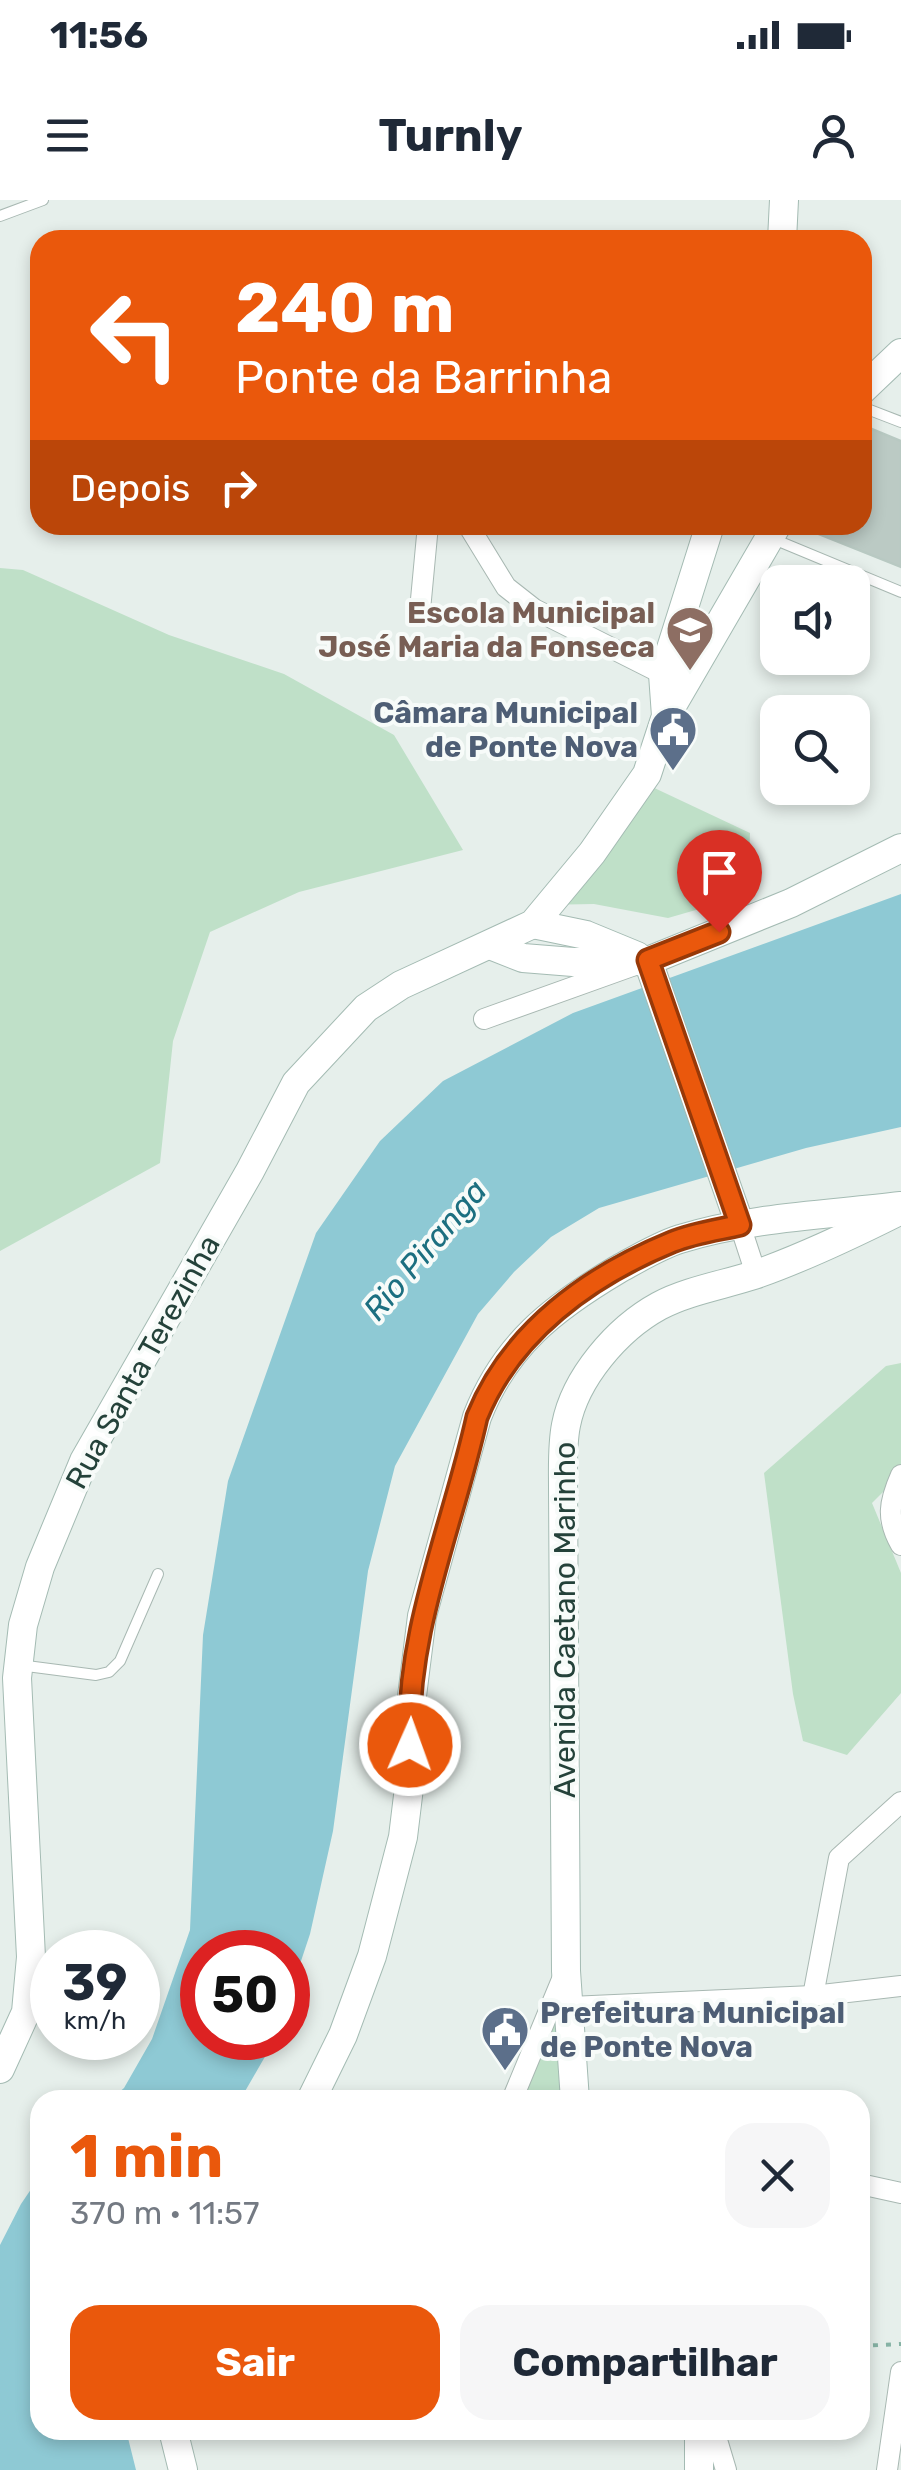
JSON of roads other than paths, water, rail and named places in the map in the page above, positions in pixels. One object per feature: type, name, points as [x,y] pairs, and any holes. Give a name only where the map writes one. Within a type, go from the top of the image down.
[{"type":"street","points":[[782,230],[784,200]]},
{"type":"street","points":[[872,381],[901,353]]},
{"type":"street","points":[[420,610],[427,535]]},
{"type":"street","points":[[474,535],[506,587],[534,609],[663,674]]},
{"type":"street","points":[[666,716],[663,674],[707,535]]},
{"type":"street","points":[[756,1274],[650,966],[586,935],[533,924],[592,854],[647,774],[666,716],[772,535]]},
{"type":"street","points":[[484,1018],[650,966],[901,848]]},
{"type":"street","name":"Rua Santa Terezinha","points":[[0,2069],[26,2012],[31,1957],[18,1665],[23,1624],[40,1568],[84,1461],[296,1083],[366,1008],[401,986],[533,924]]},
{"type":"street","points":[[490,946],[523,958],[650,966]]},
{"type":"street","points":[[316,2090],[343,2034],[372,1956],[403,1838],[412,1771],[409,1720],[422,1616],[488,1389],[520,1344],[566,1300],[675,1240],[740,1225],[901,1208]]},
{"type":"street","name":"Avenida Caetano Marinho","points":[[516,2090],[566,1971],[562,1487],[570,1410],[600,1359],[643,1316],[661,1305],[838,1242],[901,1208]]},
{"type":"street","points":[[901,1476],[888,1512],[901,1545]]},
{"type":"street","points":[[813,1996],[839,1858],[901,1802]]},
{"type":"street","points":[[566,1971],[574,2090]]},
{"type":"street","points":[[570,2007],[813,1996],[901,1986]]},
{"type":"street","points":[[870,2186],[901,2193]]},
{"type":"street","points":[[886,2470],[901,2372]]},
{"type":"street","points":[[176,2440],[183,2470]]},
{"type":"street","points":[[699,2470],[700,2440]]},
{"type":"street","points":[[717,2440],[726,2470]]},
{"type":"lane","points":[[0,216],[43,200]]},
{"type":"lane","points":[[872,410],[901,422]]},
{"type":"lane","points":[[780,535],[901,592]]},
{"type":"lane","points":[[18,1665],[96,1675],[109,1672],[120,1662],[158,1574]]},
{"type":"water","name":"Rio Piranga","points":[[901,894],[901,1127],[806,1148],[599,1208],[551,1237],[514,1272],[478,1314],[395,1466],[368,1571],[333,1831],[310,1934],[310,1930],[190,1930],[203,1635],[228,1481],[316,1233],[380,1141],[443,1081],[573,1013]]},
{"type":"water","points":[[180,1959],[180,2060],[263,2060],[246,2090],[122,2090],[140,2060],[160,2060],[160,2016]]},
{"type":"water","points":[[30,2191],[30,2440],[128,2440],[136,2470],[0,2470],[0,2245]]},
{"type":"place","name":"Escola Municipal José Maria da Fonseca","points":[[690,672]]},
{"type":"place","name":"Câmara Municipal de Ponte Nova","points":[[673,772]]},
{"type":"place","name":"Prefeitura Municipal de Ponte Nova","points":[[505,2072]]}]
